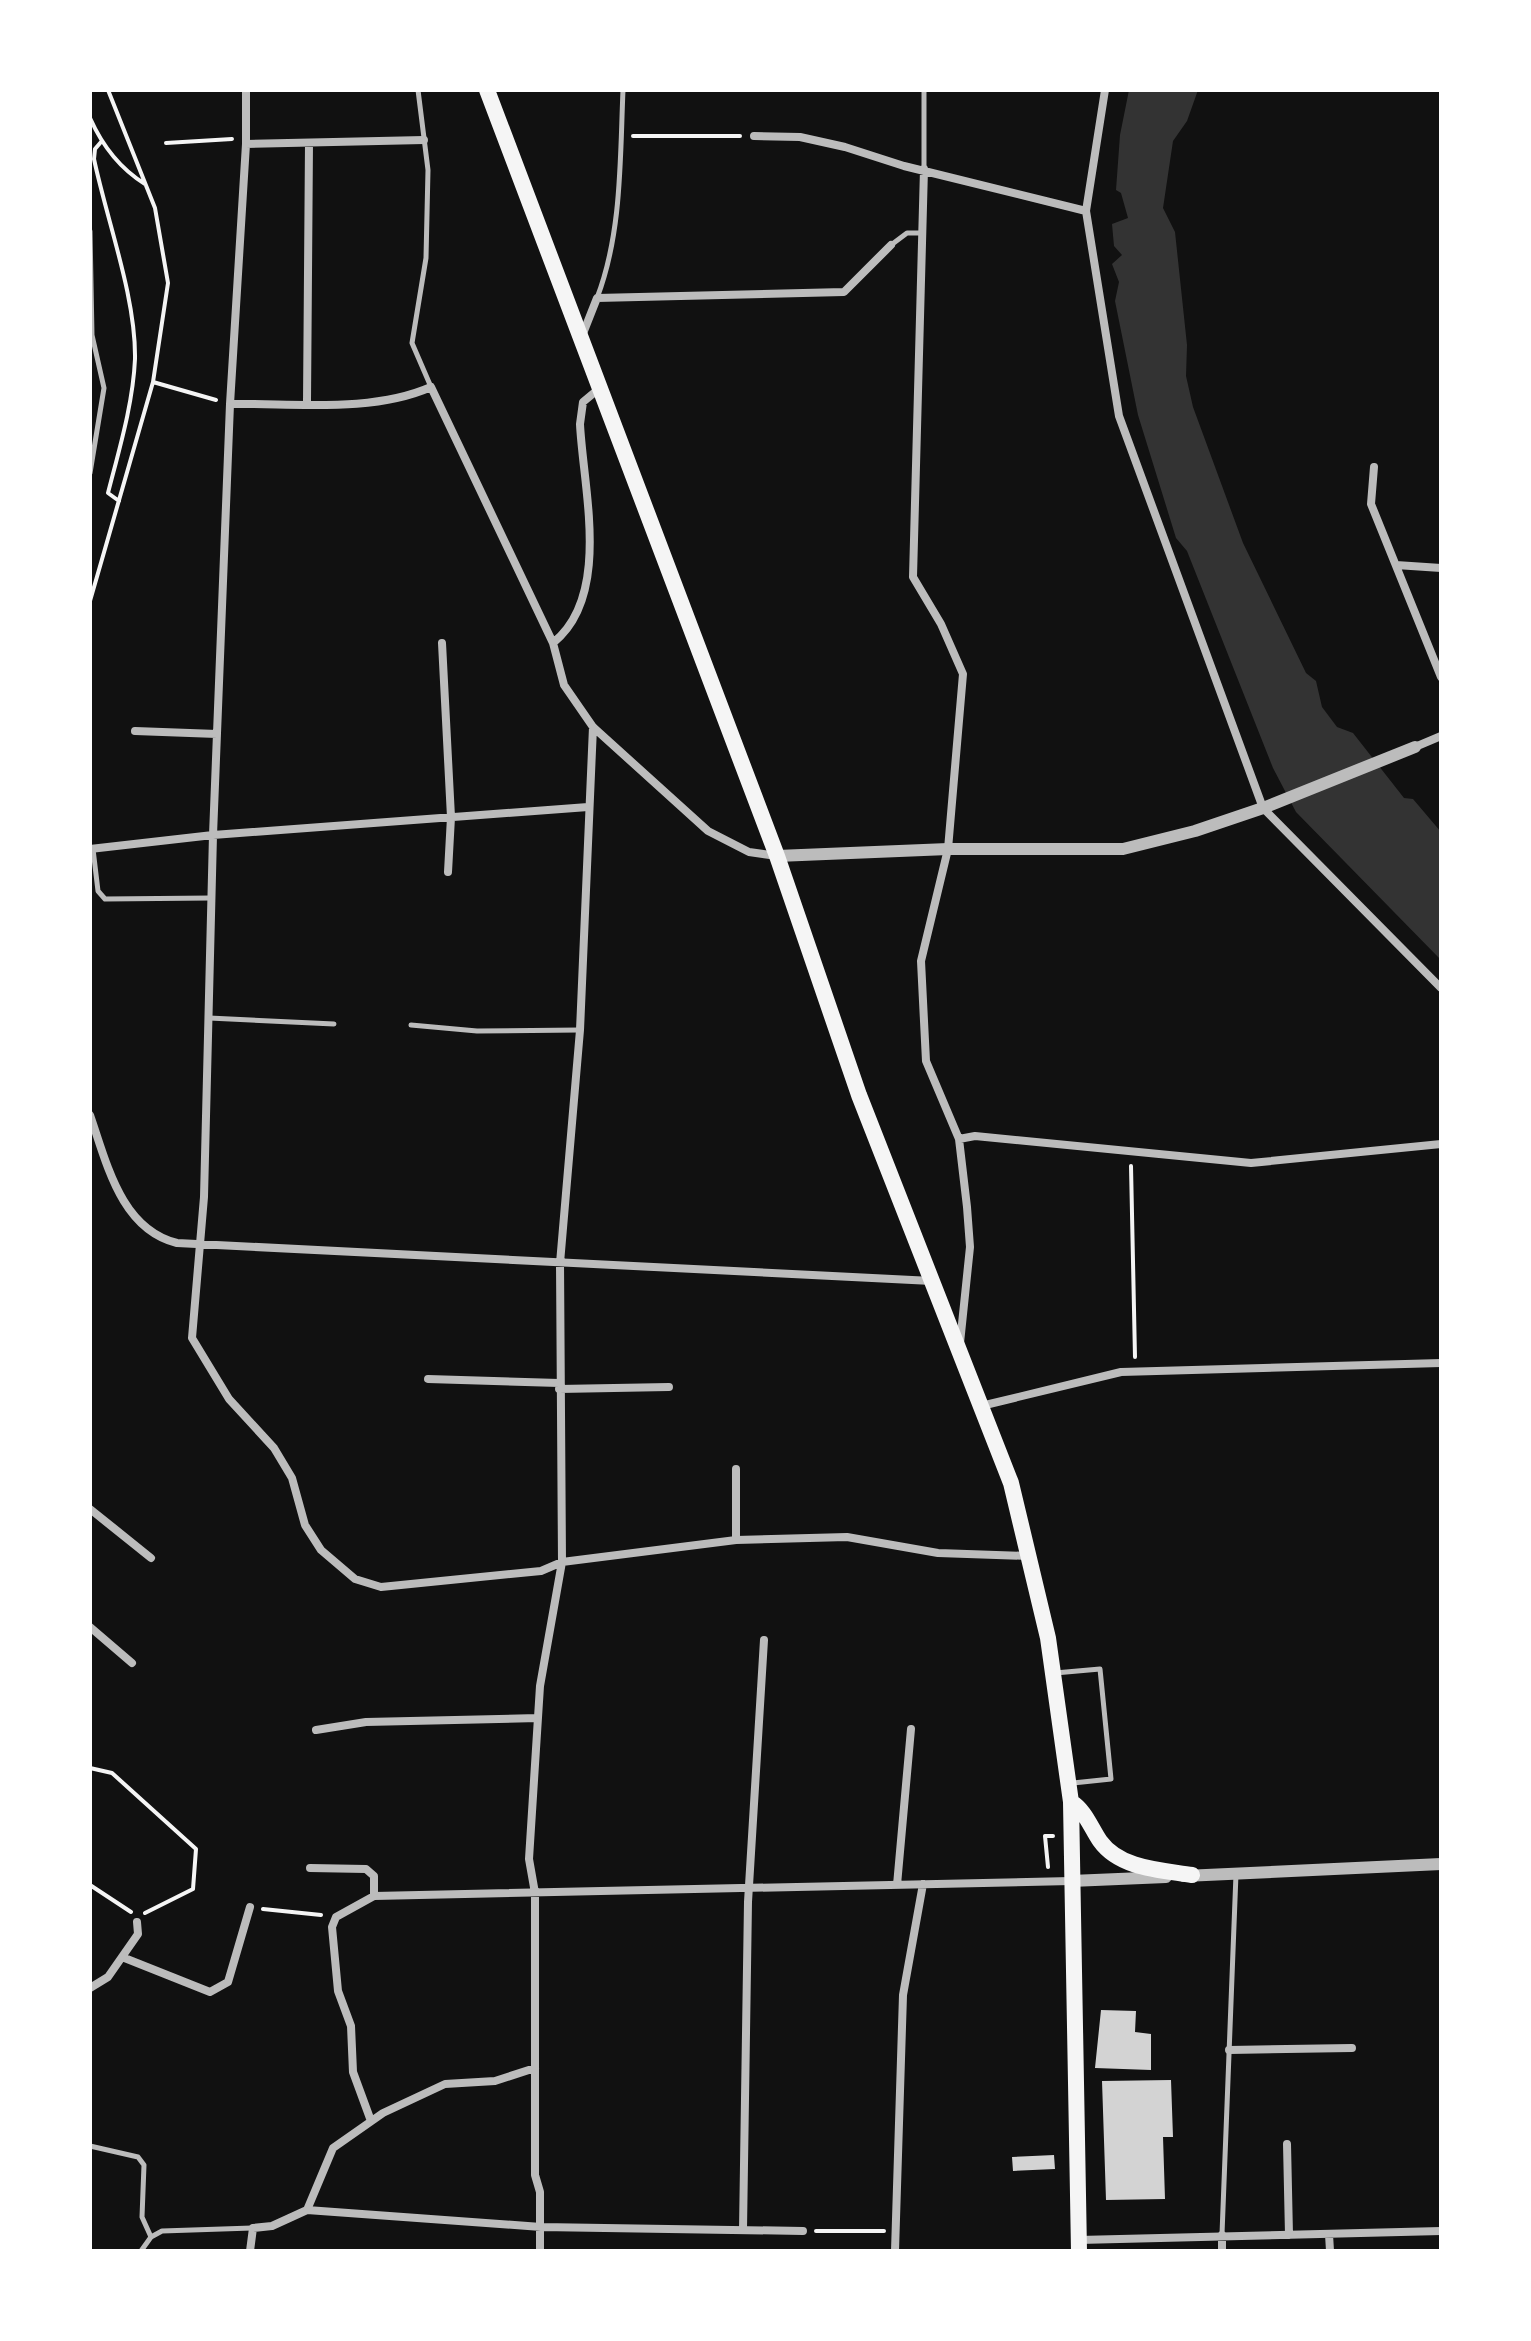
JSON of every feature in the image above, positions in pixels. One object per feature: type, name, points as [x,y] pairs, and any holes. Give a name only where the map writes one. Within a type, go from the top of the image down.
[{"type":"main road","points":[[487,90],[777,856],[859,1095],[1011,1483],[1054,1673],[1071,1802],[1079,2246]]},
{"type":"main road","points":[[1071,1802],[1080,1807],[1104,1846],[1133,1865],[1192,1875]]},
{"type":"street","points":[[246,90],[213,835],[202,1244],[192,1338],[229,1399],[274,1448],[292,1478],[305,1525],[321,1550],[355,1579],[381,1587],[541,1571],[562,1562],[736,1540],[847,1537],[938,1553],[1029,1556]]},
{"type":"street","points":[[1105,90],[1086,211],[1119,416],[1263,808],[1441,988]]},
{"type":"street","points":[[754,136],[800,137],[1086,211]]},
{"type":"street","points":[[246,141],[424,140]]},
{"type":"street","points":[[307,402],[309,143]]},
{"type":"street","points":[[924,169],[913,577],[941,624],[963,674],[948,849],[921,961],[921,1012],[926,1061],[959,1139],[970,1247],[959,1347]]},
{"type":"street","points":[[582,337],[597,298],[844,292],[891,245]]},
{"type":"street","points":[[230,404],[382,401],[411,396],[431,387],[553,643],[564,685],[593,727],[708,831],[749,852],[777,856],[948,849],[1123,849],[1263,808],[1441,736]]},
{"type":"street","points":[[553,643],[566,633],[580,602],[591,560],[580,424],[583,402],[601,387]]},
{"type":"street","points":[[1374,467],[1371,504],[1441,677]]},
{"type":"street","points":[[1396,565],[1441,568]]},
{"type":"street","points":[[442,643],[451,817],[448,872]]},
{"type":"street","points":[[540,2251],[540,2192],[535,2175],[535,1893],[529,1859],[538,1718],[562,1562],[560,1263],[580,1030],[593,727]]},
{"type":"street","points":[[135,731],[217,734]]},
{"type":"street","points":[[92,849],[213,835],[588,807]]},
{"type":"street","points":[[90,1115],[127,1209],[160,1239],[202,1244],[932,1281]]},
{"type":"street","points":[[959,1139],[975,1136],[1251,1163],[1441,1144]]},
{"type":"street","points":[[981,1406],[1136,1372],[1441,1363]]},
{"type":"street","points":[[428,1379],[559,1386],[669,1387]]},
{"type":"street","points":[[736,1469],[736,1540]]},
{"type":"street","points":[[90,1509],[151,1558]]},
{"type":"street","points":[[90,1627],[132,1663]]},
{"type":"street","points":[[743,2230],[751,1888],[764,1640]]},
{"type":"street","points":[[316,1730],[366,1722],[538,1718]]},
{"type":"street","points":[[897,1885],[911,1729]]},
{"type":"street","points":[[371,2121],[353,2072],[351,2026],[338,1991],[332,1927],[336,1917],[374,1896],[1049,1882],[1441,1864]]},
{"type":"street","points":[[310,1868],[366,1869],[374,1876],[374,1896]]},
{"type":"street","points":[[895,2251],[898,2232],[903,1995],[923,1884]]},
{"type":"street","points":[[122,1957],[210,1992],[228,1982],[250,1907]]},
{"type":"street","points":[[90,1988],[108,1977],[138,1934],[137,1922]]},
{"type":"street","points":[[1229,2050],[1352,2048]]},
{"type":"street","points":[[307,2210],[333,2148],[371,2121],[445,2084],[495,2081],[535,2068]]},
{"type":"street","points":[[1287,2144],[1289,2235]]},
{"type":"street","points":[[250,2251],[253,2228],[272,2226],[307,2210],[541,2227],[803,2231]]},
{"type":"street","points":[[1079,2246],[1222,2235],[1441,2231]]},
{"type":"street","points":[[1329,2234],[1330,2251]]},
{"type":"street","points":[[1222,2235],[1222,2251]]},
{"type":"lane","points":[[418,90],[428,170],[426,258],[412,343],[431,387]]},
{"type":"lane","points":[[597,298],[608,269],[623,90]]},
{"type":"lane","points":[[924,90],[924,169]]},
{"type":"lane","points":[[90,231],[92,335],[104,388],[90,473]]},
{"type":"lane","points":[[891,245],[907,233],[923,233]]},
{"type":"lane","points":[[92,849],[98,891],[105,899],[211,898]]},
{"type":"lane","points":[[209,1018],[334,1024]]},
{"type":"lane","points":[[411,1025],[477,1031],[580,1030]]},
{"type":"lane","points":[[1054,1673],[1100,1669],[1111,1779],[1069,1783]]},
{"type":"lane","points":[[1222,2235],[1236,1874]]},
{"type":"lane","points":[[90,2146],[138,2157],[144,2165],[142,2217],[151,2237]]},
{"type":"lane","points":[[141,2251],[151,2237],[162,2231],[253,2228]]},
{"type":"path","points":[[90,601],[153,382],[168,283],[155,208],[108,90]]},
{"type":"path","points":[[90,118],[101,142],[130,175],[147,185]]},
{"type":"path","points":[[621,136],[754,136]]},
{"type":"path","points":[[166,143],[246,141]]},
{"type":"path","points":[[101,142],[95,149],[94,159],[127,295],[135,359],[124,429],[108,493],[119,501]]},
{"type":"path","points":[[153,382],[230,404]]},
{"type":"path","points":[[1130,1153],[1136,1372]]},
{"type":"path","points":[[90,1768],[112,1773],[196,1849],[193,1889],[148,1910],[137,1922],[130,1911],[90,1885]]},
{"type":"path","points":[[1045,1836],[1049,1882]]},
{"type":"path","points":[[250,1907],[336,1917]]},
{"type":"path","points":[[803,2231],[898,2232]]},
{"type":"shaded area","points":[[1129,90],[1198,90],[1187,121],[1173,141],[1163,208],[1175,232],[1187,345],[1186,376],[1193,407],[1243,543],[1306,673],[1316,681],[1322,707],[1337,727],[1353,733],[1404,798],[1413,799],[1441,832],[1441,960],[1296,812],[1273,768],[1187,551],[1176,538],[1138,415],[1115,301],[1119,282],[1112,264],[1122,255],[1114,246],[1112,224],[1128,218],[1121,193],[1116,190],[1120,135]]},
{"type":"building","points":[[1101,2010],[1136,2011],[1135,2032],[1151,2034],[1151,2070],[1095,2068]]},
{"type":"building","points":[[1171,2080],[1173,2137],[1163,2137],[1165,2199],[1106,2200],[1102,2081]]},
{"type":"building","points":[[1054,2155],[1055,2169],[1013,2171],[1012,2157]]}]
